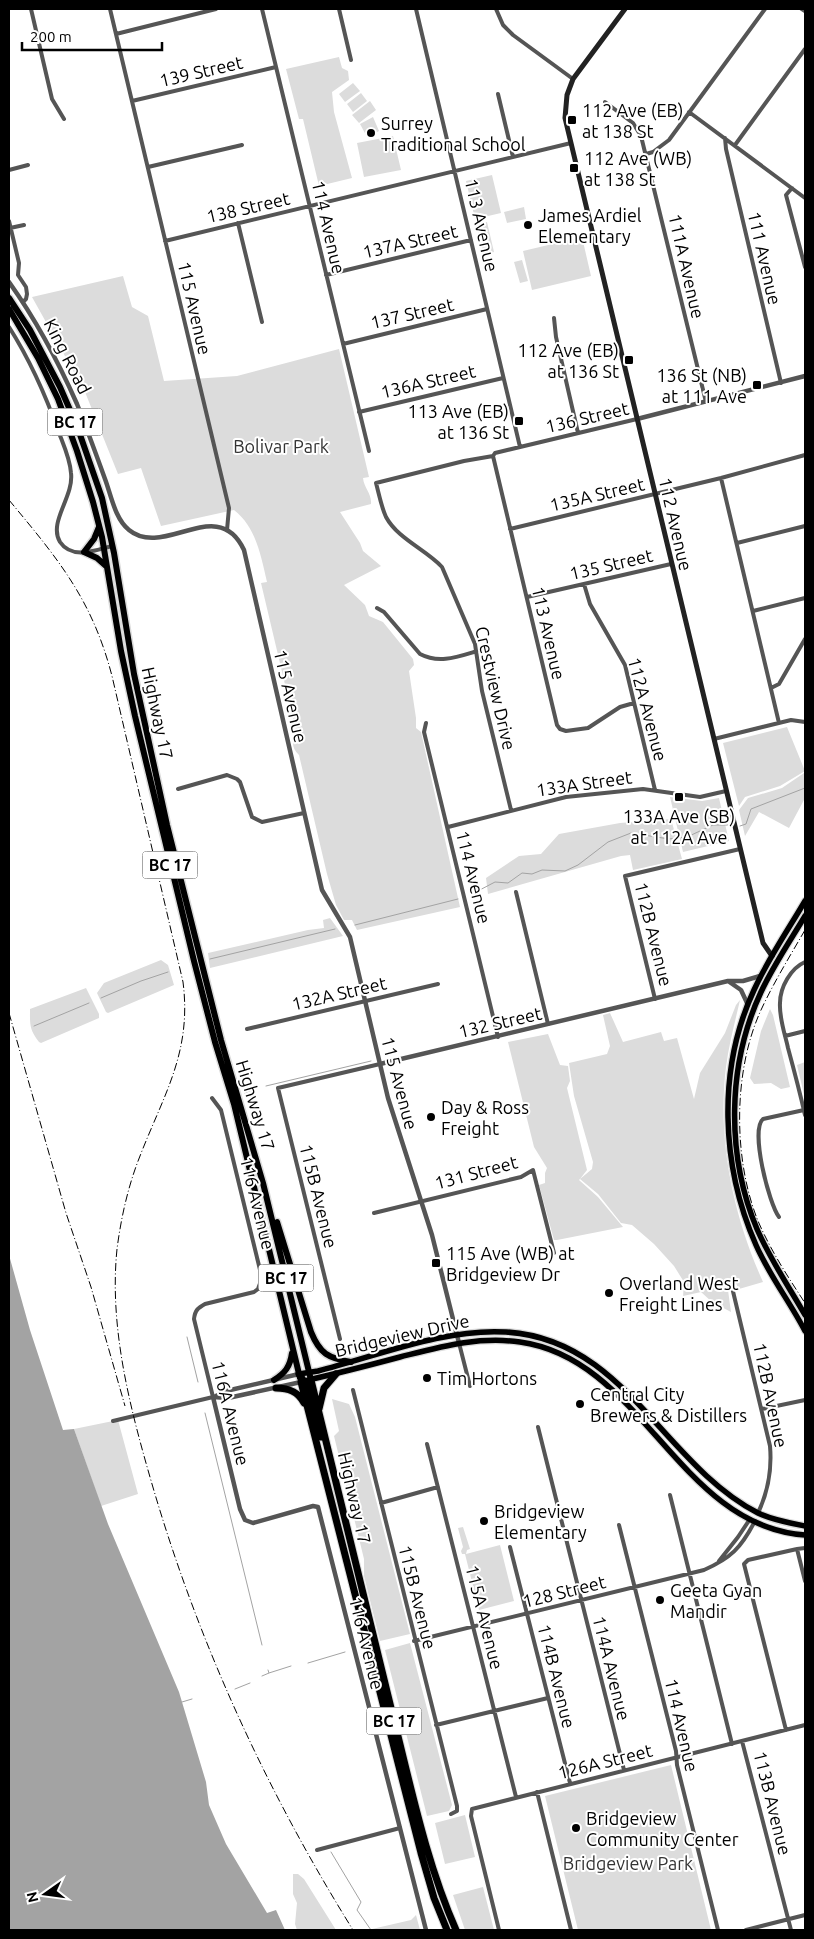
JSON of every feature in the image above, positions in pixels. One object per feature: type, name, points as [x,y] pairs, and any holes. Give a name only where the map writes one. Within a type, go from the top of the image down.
[{"type":"highway","name":"Highway 17","points":[[9,298],[43,354],[77,426],[102,498],[133,666],[170,835],[221,1040],[263,1183],[307,1379],[319,1410],[421,1824],[437,1880],[456,1930]]},
{"type":"highway","name":"Highway 17","points":[[9,309],[38,358],[58,400],[80,458],[100,527],[123,660],[159,818],[198,979],[234,1104],[299,1374]]},
{"type":"highway","points":[[100,527],[84,552],[97,558],[107,567]]},
{"type":"highway","points":[[263,1183],[313,1339],[325,1354],[338,1360],[351,1362]]},
{"type":"highway","points":[[292,1346],[288,1368],[275,1384],[294,1391],[308,1408]]},
{"type":"highway","points":[[299,1374],[307,1379],[333,1483],[343,1509]]},
{"type":"highway","points":[[319,1410],[324,1388],[336,1374]]},
{"type":"highway","name":"Highway 17","points":[[307,1379],[308,1408],[421,1853],[434,1898],[447,1930]]},
{"type":"main road","name":"112 Avenue","points":[[625,9],[574,79],[567,95],[565,118],[762,942],[772,956]]},
{"type":"main road","points":[[805,901],[761,976],[741,1023],[732,1066],[728,1127],[733,1171],[742,1210],[757,1247],[805,1331]]},
{"type":"main road","points":[[805,916],[761,992],[747,1033],[736,1088],[735,1126],[740,1169],[756,1228],[805,1315]]},
{"type":"main road","points":[[772,956],[777,964]]},
{"type":"main road","name":"Bridgeview Drive","points":[[307,1379],[351,1362],[457,1334],[496,1332],[524,1334],[556,1342],[573,1350],[614,1379],[709,1479],[731,1496],[758,1513],[787,1523],[805,1526]]},
{"type":"main road","name":"Bridgeview Drive","points":[[307,1379],[336,1374],[459,1343],[490,1340],[520,1342],[552,1351],[578,1363],[605,1383],[705,1487],[752,1520],[785,1532],[805,1534]]},
{"type":"street","points":[[31,9],[52,100],[64,119]]},
{"type":"street","name":"115 Avenue","points":[[110,9],[228,508],[226,530],[233,534],[244,550],[322,890],[350,936],[392,1112],[422,1201],[442,1270],[470,1386]]},
{"type":"street","points":[[116,34],[216,9]]},
{"type":"street","name":"114 Avenue","points":[[262,9],[369,451]]},
{"type":"street","points":[[339,9],[351,60]]},
{"type":"street","name":"113 Avenue","points":[[416,9],[520,447]]},
{"type":"street","points":[[496,9],[503,25],[513,35],[574,79]]},
{"type":"street","points":[[646,154],[669,140],[765,9]]},
{"type":"street","points":[[802,9],[805,12]]},
{"type":"street","points":[[735,145],[805,49]]},
{"type":"street","name":"139 Street","points":[[132,101],[276,67]]},
{"type":"street","points":[[498,94],[513,157]]},
{"type":"street","name":"111A Avenue","points":[[605,102],[633,123],[641,136],[706,402]]},
{"type":"street","points":[[689,112],[805,198]]},
{"type":"street","name":"111 Avenue","points":[[726,138],[726,148],[781,383]]},
{"type":"street","name":"138 Street","points":[[165,241],[570,143]]},
{"type":"street","points":[[148,167],[242,145]]},
{"type":"street","points":[[9,170],[28,165]]},
{"type":"street","points":[[792,188],[786,195],[805,267]]},
{"type":"street","points":[[9,221],[19,263],[20,279],[26,287],[28,294],[23,302]]},
{"type":"street","points":[[238,223],[262,322]]},
{"type":"street","points":[[10,228],[24,225]]},
{"type":"street","name":"137A Street","points":[[326,275],[471,240]]},
{"type":"street","name":"King Road","points":[[9,282],[43,334],[67,383],[85,423],[118,515],[128,530],[144,538],[153,538],[204,527],[216,526],[226,530]]},
{"type":"street","name":"137 Street","points":[[343,344],[487,309]]},
{"type":"street","points":[[554,318],[556,337],[578,433]]},
{"type":"street","points":[[9,327],[36,375],[68,459],[71,484],[56,528],[59,539],[67,548],[76,552],[112,546]]},
{"type":"street","name":"136 Street","points":[[376,483],[464,461],[493,456],[495,453],[805,376]]},
{"type":"street","name":"136A Street","points":[[359,412],[504,378]]},
{"type":"street","name":"113 Avenue","points":[[493,456],[557,725],[560,729],[566,731],[588,728],[614,710],[634,703]]},
{"type":"street","name":"135A Street","points":[[510,529],[655,495],[805,456]]},
{"type":"street","points":[[721,478],[779,723]]},
{"type":"street","name":"Crestview Drive","points":[[376,483],[383,510],[395,529],[435,559],[442,567],[473,636],[477,651],[482,691],[511,810]]},
{"type":"street","points":[[737,543],[805,526]]},
{"type":"street","name":"135 Street","points":[[527,597],[671,564]]},
{"type":"street","name":"112A Avenue","points":[[584,584],[590,604],[623,661],[655,790]]},
{"type":"street","points":[[753,611],[805,598]]},
{"type":"street","points":[[377,608],[384,612],[420,654],[427,658],[446,660],[477,651]]},
{"type":"street","points":[[771,688],[779,684],[805,639]]},
{"type":"street","points":[[714,740],[779,723],[798,720],[805,722]]},
{"type":"street","name":"114 Avenue","points":[[426,723],[424,732],[498,1037]]},
{"type":"street","points":[[178,790],[227,775],[240,782],[252,817],[262,822],[304,813]]},
{"type":"street","name":"133A Street","points":[[448,827],[566,797],[643,789],[700,797],[726,792]]},
{"type":"street","name":"112B Avenue","points":[[655,998],[625,876],[740,849]]},
{"type":"street","points":[[516,892],[548,1024]]},
{"type":"street","points":[[805,962],[794,970],[786,982],[780,1003],[785,1036],[805,1115]]},
{"type":"street","name":"132 Street","points":[[278,1088],[728,981],[746,981],[761,976]]},
{"type":"street","points":[[728,981],[741,990],[748,1005]]},
{"type":"street","name":"132A Street","points":[[247,1029],[438,984]]},
{"type":"street","points":[[785,1036],[805,1030]]},
{"type":"street","name":"115B Avenue","points":[[278,1088],[340,1339]]},
{"type":"street","name":"116 Avenue","points":[[195,1313],[198,1308],[205,1304],[254,1292],[258,1289],[262,1278],[221,1110],[212,1098]]},
{"type":"street","points":[[779,1217],[774,1210],[764,1176],[758,1138],[759,1122],[763,1119],[804,1110]]},
{"type":"street","name":"131 Street","points":[[374,1213],[521,1176],[533,1170],[554,1253]]},
{"type":"street","name":"112B Avenue","points":[[731,1283],[762,1409],[771,1460],[763,1502],[758,1513]]},
{"type":"street","name":"116A Avenue","points":[[195,1313],[194,1318],[240,1510],[245,1520],[253,1523],[307,1507],[318,1507]]},
{"type":"street","points":[[113,1421],[213,1397],[228,1398],[275,1384],[299,1374]]},
{"type":"street","points":[[275,1384],[307,1379]]},
{"type":"street","name":"115B Avenue","points":[[353,1390],[414,1641],[457,1806],[456,1810],[451,1814]]},
{"type":"street","points":[[762,1409],[805,1400]]},
{"type":"street","name":"114A Avenue","points":[[538,1427],[624,1770]]},
{"type":"street","name":"115A Avenue","points":[[427,1444],[516,1797]]},
{"type":"street","points":[[381,1503],[438,1487]]},
{"type":"street","name":"113B Avenue","points":[[670,1495],[732,1744]]},
{"type":"street","name":"116 Avenue","points":[[318,1507],[426,1930]]},
{"type":"street","name":"128 Street","points":[[414,1641],[708,1568],[728,1558],[738,1549],[752,1520],[758,1513]]},
{"type":"street","name":"114 Avenue","points":[[619,1525],[718,1930]]},
{"type":"street","name":"114B Avenue","points":[[510,1547],[570,1783]]},
{"type":"street","points":[[786,1730],[744,1564],[748,1560],[805,1548]]},
{"type":"street","points":[[797,1549],[805,1580]]},
{"type":"street","points":[[436,1725],[548,1698]]},
{"type":"street","name":"126A Street","points":[[499,1930],[471,1810],[476,1807],[570,1783],[805,1725]]},
{"type":"street","name":"113B Avenue","points":[[742,1741],[791,1930]]},
{"type":"street","points":[[537,1792],[571,1930]]},
{"type":"street","points":[[316,1850],[400,1828]]},
{"type":"street","points":[[746,1930],[805,1915]]},
{"type":"green space","points":[[339,57],[342,68],[348,71],[349,80],[332,92],[334,112],[352,178],[319,186],[303,119],[299,119],[286,69]]},
{"type":"green space","points":[[353,83],[360,91],[345,102],[339,94]]},
{"type":"green space","points":[[361,93],[367,101],[353,112],[347,104]]},
{"type":"green space","points":[[370,101],[376,110],[359,123],[352,115]]},
{"type":"green space","points":[[373,117],[379,131],[372,135],[370,132],[366,135],[360,124]]},
{"type":"green space","points":[[393,136],[401,170],[364,177],[357,143]]},
{"type":"green space","points":[[492,175],[501,213],[475,219],[466,181]]},
{"type":"green space","points":[[524,207],[526,219],[507,223],[504,212]]},
{"type":"green space","points":[[487,222],[494,252],[484,255],[476,224]]},
{"type":"green space","points":[[582,237],[591,276],[532,290],[523,251]]},
{"type":"green space","points":[[522,260],[528,281],[520,283],[514,262]]},
{"type":"green space","name":"Bolivar Park","points":[[123,276],[132,307],[148,316],[164,381],[237,376],[339,349],[369,477],[363,478],[371,500],[371,504],[340,512],[363,551],[381,566],[344,585],[365,605],[369,616],[383,622],[413,659],[414,665],[409,671],[416,728],[421,732],[460,907],[357,930],[352,920],[344,920],[336,905],[327,874],[299,755],[293,747],[296,731],[261,583],[267,582],[260,552],[253,533],[234,510],[161,526],[141,468],[118,474],[85,392],[32,297]]},
{"type":"green space","points":[[787,727],[805,771],[780,786],[745,797],[739,806],[723,743]]},
{"type":"green space","points":[[804,773],[805,798],[789,828],[759,812],[745,836],[739,810],[748,798],[782,788]]},
{"type":"green space","points":[[670,797],[702,801],[719,798],[729,841],[683,852]]},
{"type":"green space","points":[[671,819],[682,859],[633,870],[630,855],[621,856],[488,894],[486,878],[519,856],[541,854],[559,834],[620,823]]},
{"type":"green space","points":[[330,918],[343,936],[210,968],[208,953],[324,928],[323,920]]},
{"type":"green space","points":[[161,960],[168,965],[174,985],[108,1013],[106,1012],[97,993],[104,983]]},
{"type":"green space","points":[[86,988],[99,1014],[99,1018],[41,1043],[39,1042],[31,1026],[30,1009]]},
{"type":"green space","points":[[740,1000],[726,1067],[724,1122],[726,1149],[730,1177],[743,1230],[763,1282],[739,1289],[735,1282],[727,1283],[731,1312],[712,1302],[701,1292],[683,1296],[684,1282],[674,1266],[654,1244],[632,1225],[621,1223],[598,1194],[580,1179],[592,1169],[593,1162],[574,1096],[569,1063],[607,1054],[610,1046],[603,1015],[610,1013],[623,1042],[661,1032],[664,1041],[677,1038],[694,1099],[700,1073],[725,1033],[736,1005]]},
{"type":"green space","points":[[770,1009],[790,1087],[781,1089],[771,1083],[754,1084],[750,1078],[761,1031]]},
{"type":"green space","points":[[548,1034],[560,1065],[568,1066],[570,1081],[567,1088],[587,1170],[579,1180],[598,1197],[623,1227],[554,1240],[539,1185],[545,1183],[547,1168],[534,1147],[508,1042]]},
{"type":"green space","points":[[805,1062],[805,1099],[797,1065]]},
{"type":"green space","points":[[332,1399],[349,1404],[355,1417],[410,1634],[380,1641],[364,1576],[364,1559],[334,1436],[339,1431]]},
{"type":"green space","points":[[118,1420],[138,1494],[101,1506],[74,1429]]},
{"type":"green space","points":[[463,1527],[470,1549],[467,1550],[466,1554],[500,1545],[514,1601],[479,1610],[465,1554],[462,1554],[461,1551],[463,1547],[458,1528]]},
{"type":"green space","points":[[410,1643],[452,1805],[449,1811],[427,1816],[385,1650]]},
{"type":"green space","name":"Bridgeview Park","points":[[671,1765],[711,1930],[578,1930],[545,1796]]},
{"type":"green space","points":[[465,1815],[475,1857],[445,1864],[435,1823]]},
{"type":"green space","points":[[293,1874],[298,1874],[304,1879],[336,1930],[297,1930],[295,1924],[297,1903],[293,1894]]},
{"type":"green space","points":[[483,1887],[494,1930],[465,1930],[453,1895]]},
{"type":"green space","points":[[416,1915],[420,1930],[372,1929],[411,1920]]},
{"type":"shaded area","points":[[9,1255],[30,1330],[63,1430],[74,1429],[108,1524],[179,1692],[206,1782],[209,1805],[226,1844],[267,1913],[276,1910],[285,1930],[9,1930]]},
{"type":"waterway","points":[[740,826],[746,824],[751,809],[805,788]]},
{"type":"waterway","points":[[474,893],[495,882],[508,883],[522,873],[532,874],[542,870],[565,871],[578,865],[608,842],[631,833],[669,839],[687,837],[713,825],[728,825]]},
{"type":"waterway","points":[[355,925],[458,899]]},
{"type":"waterway","points":[[210,959],[335,929]]},
{"type":"waterway","points":[[101,998],[168,972]]},
{"type":"waterway","points":[[34,1026],[89,1003]]},
{"type":"waterway","points":[[266,1086],[371,1061]]},
{"type":"waterway","points":[[245,1093],[252,1090]]},
{"type":"waterway","points":[[187,1337],[198,1382]]},
{"type":"waterway","points":[[205,1413],[262,1645]]},
{"type":"waterway","points":[[308,1663],[345,1652]]},
{"type":"waterway","points":[[269,1673],[291,1666]]},
{"type":"waterway","points":[[262,1676],[269,1673],[268,1670]]},
{"type":"waterway","points":[[235,1689],[250,1683]]},
{"type":"waterway","points":[[182,1702],[192,1699]]},
{"type":"waterway","points":[[331,1852],[361,1902],[357,1910],[371,1930]]},
{"type":"railway","points":[[9,500],[58,561],[71,581],[84,602],[104,649],[112,676],[183,982],[185,1007],[180,1051],[167,1092],[132,1179],[117,1249],[116,1308],[123,1368],[129,1397],[170,1543],[213,1658],[263,1769],[321,1877],[353,1930]]},
{"type":"railway","points":[[805,930],[766,1000],[752,1034],[745,1060],[741,1087],[740,1115],[744,1170],[758,1221],[786,1274],[805,1303]]},
{"type":"railway","points":[[9,1013],[66,1213],[91,1287],[125,1406]]},
{"type":"place","name":"112 Ave (EB) at 138 St","points":[[572,120]]},
{"type":"place","name":"Surrey Traditional School","points":[[371,133]]},
{"type":"place","name":"112 Ave (WB) at 138 St","points":[[574,168]]},
{"type":"place","name":"James Ardiel Elementary","points":[[528,225]]},
{"type":"place","name":"112 Ave (EB) at 136 St","points":[[629,360]]},
{"type":"place","name":"136 St (NB) at 111 Ave","points":[[757,385]]},
{"type":"place","name":"113 Ave (EB) at 136 St","points":[[519,421]]},
{"type":"place","name":"133A Ave (SB) at 112A Ave","points":[[679,797]]},
{"type":"place","name":"Day & Ross Freight","points":[[431,1117]]},
{"type":"place","name":"115 Ave (WB) at Bridgeview Dr","points":[[436,1263]]},
{"type":"place","name":"Overland West Freight Lines","points":[[609,1293]]},
{"type":"place","name":"Tim Hortons","points":[[427,1378]]},
{"type":"place","name":"Central City Brewers & Distillers","points":[[580,1404]]},
{"type":"place","name":"Bridgeview Elementary","points":[[484,1521]]},
{"type":"place","name":"Geeta Gyan Mandir","points":[[660,1600]]},
{"type":"place","name":"Bridgeview Community Center","points":[[576,1828]]}]
